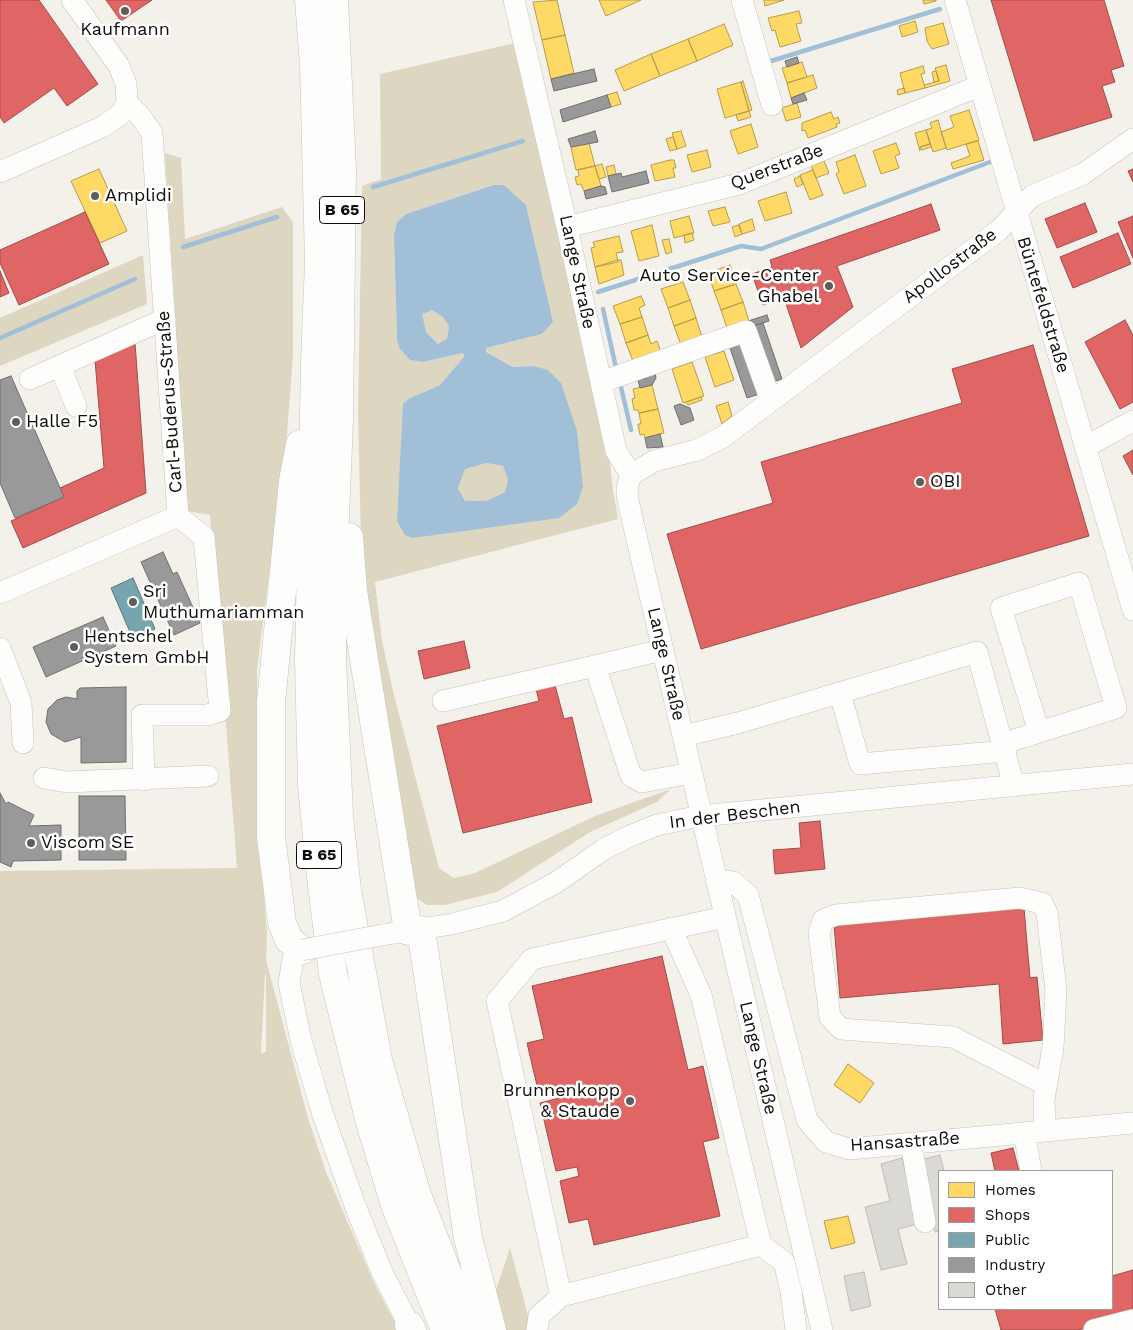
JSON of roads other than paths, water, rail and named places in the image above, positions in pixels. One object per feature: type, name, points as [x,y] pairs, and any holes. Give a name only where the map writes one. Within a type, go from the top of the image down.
[{"type":"highway","name":"B 65","points":[[309,0],[314,65],[319,262],[309,662],[312,784],[333,974],[368,1117],[395,1205],[444,1330]]},
{"type":"highway","name":"B 65","points":[[334,0],[342,170],[339,420],[332,589],[332,660],[338,797],[347,890],[378,1060],[394,1122],[436,1246],[470,1330]]},
{"type":"highway","points":[[302,950],[289,940],[282,923],[278,902],[271,837],[272,702],[293,481],[315,362]]},
{"type":"highway","points":[[339,420],[353,591],[403,932],[468,1238],[492,1330]]},
{"type":"street","points":[[0,172],[102,127],[121,114],[127,103],[126,84],[118,66],[72,0]]},
{"type":"street","name":"Lange Straße","points":[[514,0],[567,227],[616,451],[631,475],[628,501],[700,816],[822,1330]]},
{"type":"street","points":[[742,0],[772,105]]},
{"type":"street","name":"Büntefeldstraße","points":[[955,0],[1015,213],[1133,610]]},
{"type":"street","name":"Querstraße","points":[[567,227],[739,184],[979,86]]},
{"type":"street","name":"Carl-Buderus-Straße","points":[[0,593],[178,516],[152,133],[141,117],[127,103]]},
{"type":"street","name":"Apollostraße","points":[[631,475],[654,461],[710,445],[999,230],[1032,196],[1083,174],[1133,139]]},
{"type":"street","points":[[30,379],[165,319]]},
{"type":"street","points":[[601,382],[746,331],[771,401]]},
{"type":"street","points":[[60,366],[76,406]]},
{"type":"street","points":[[1085,447],[1133,421]]},
{"type":"street","points":[[144,780],[142,715],[207,715],[220,710],[204,537],[178,516]]},
{"type":"street","points":[[860,764],[1005,747],[1039,732],[1116,708],[1079,583],[1001,608],[1039,732]]},
{"type":"street","points":[[0,648],[22,703],[23,743]]},
{"type":"street","points":[[443,701],[662,650]]},
{"type":"street","points":[[683,736],[738,723],[977,652],[1005,747],[1014,786]]},
{"type":"street","points":[[595,666],[631,776],[642,782],[691,773]]},
{"type":"street","points":[[840,693],[869,799]]},
{"type":"street","name":"In der Beschen","points":[[302,950],[479,918],[503,910],[557,882],[604,849],[657,825],[700,816],[1133,774]]},
{"type":"street","points":[[44,778],[67,782],[208,776]]},
{"type":"street","name":"Hansastraße","points":[[716,880],[733,882],[748,895],[807,1120],[826,1142],[849,1149],[1133,1123]]},
{"type":"street","points":[[1031,1170],[1035,1132],[1044,1099],[1053,1048],[1056,990],[1047,913],[1042,903],[1020,898],[836,915],[823,920],[820,934],[830,1017],[841,1029],[953,1037],[1046,1085]]},
{"type":"street","points":[[562,1296],[498,1001],[532,959],[725,916]]},
{"type":"street","points":[[671,928],[701,995],[761,1245],[784,1262],[791,1292],[796,1330]]},
{"type":"street","points":[[302,950],[293,959],[289,983],[306,1058],[325,1121],[356,1208],[382,1272],[411,1328]]},
{"type":"street","points":[[911,1144],[912,1161],[925,1222]]},
{"type":"street","points":[[537,1330],[539,1316],[562,1296],[761,1245]]},
{"type":"street","points":[[1094,1330],[1133,1320]]},
{"type":"water","points":[[493,185],[504,185],[526,205],[553,322],[542,334],[486,348],[486,352],[513,367],[533,366],[548,370],[561,383],[577,431],[583,487],[577,504],[559,518],[413,538],[405,535],[397,521],[403,404],[408,399],[440,385],[464,357],[463,353],[423,362],[410,360],[400,349],[397,340],[394,235],[397,222],[406,214]],"holes":[[[432,310],[443,317],[449,326],[447,339],[438,344],[426,332],[422,314]],[[486,463],[503,466],[508,480],[505,492],[486,501],[465,501],[458,488],[465,469]]]},
{"type":"waterway","points":[[771,61],[940,9]]},
{"type":"waterway","points":[[373,187],[523,141]]},
{"type":"waterway","points":[[598,292],[741,246],[761,249],[990,162]]},
{"type":"waterway","points":[[183,247],[277,217]]},
{"type":"waterway","points":[[0,338],[135,279]]},
{"type":"waterway","points":[[603,309],[616,368]]},
{"type":"waterway","points":[[620,383],[631,430]]},
{"type":"place","name":"Kaufmann","points":[[125,11]]},
{"type":"place","name":"Amplidi","points":[[95,196]]},
{"type":"place","name":"Auto Service-Center Ghabel","points":[[829,286]]},
{"type":"place","name":"Halle F5","points":[[16,422]]},
{"type":"place","name":"OBI","points":[[920,482]]},
{"type":"place","name":"Sri Muthumariamman","points":[[133,602]]},
{"type":"place","name":"Hentschel System GmbH","points":[[74,647]]},
{"type":"place","name":"Viscom SE","points":[[31,843]]},
{"type":"place","name":"Brunnenkopp & Staude","points":[[630,1101]]}]
